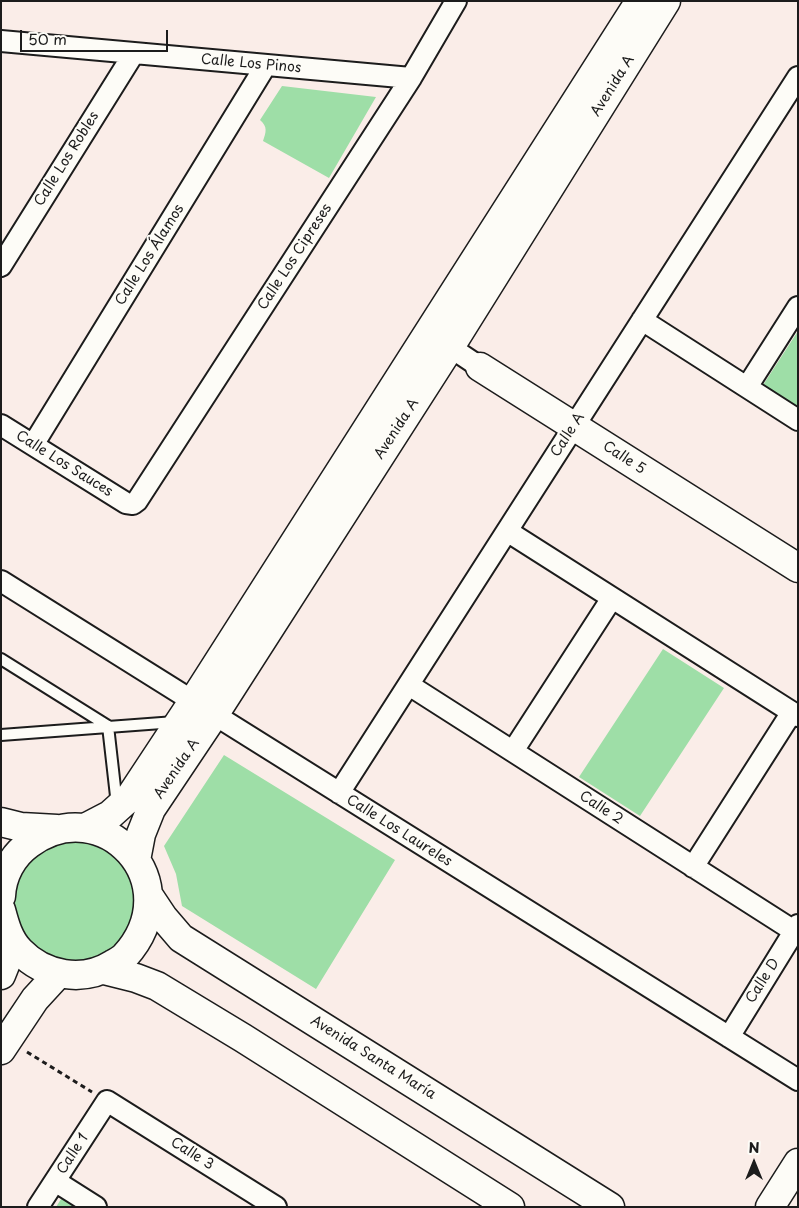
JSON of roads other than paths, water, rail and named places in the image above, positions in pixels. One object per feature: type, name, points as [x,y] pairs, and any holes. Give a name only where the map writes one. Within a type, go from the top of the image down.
[{"type":"street","name":"Calle Los Cipreses","points":[[126,503],[133,504],[137,501],[411,78],[456,1]]},
{"type":"street","name":"Avenida A","points":[[136,860],[141,834],[151,808],[196,712],[640,1]]},
{"type":"street","name":"Avenida A","points":[[1,896],[2,886],[9,866],[22,849],[39,837],[72,829],[110,815],[130,797],[196,712],[450,347],[666,1]]},
{"type":"street","name":"Calle Los Pinos","points":[[1,41],[411,78]]},
{"type":"street","name":"Calle Los Robles","points":[[1,266],[134,53]]},
{"type":"street","name":"Calle Los Álamos","points":[[33,445],[266,65]]},
{"type":"street","name":"Calle A","points":[[339,793],[798,77]]},
{"type":"street","points":[[747,387],[798,307]]},
{"type":"street","points":[[642,320],[798,420]]},
{"type":"street","name":"Calle 5","points":[[450,347],[798,568]]},
{"type":"street","name":"Calle Los Sauces","points":[[1,425],[126,503]]},
{"type":"street","points":[[507,531],[795,714],[693,867]]},
{"type":"street","name":"Calle Los Laureles","points":[[1,580],[196,712],[339,793],[798,1080]]},
{"type":"street","points":[[513,751],[612,598]]},
{"type":"street","name":"Calle 2","points":[[409,685],[693,867],[796,928]]},
{"type":"street","points":[[1,822],[21,826],[72,829],[105,834],[123,844],[136,860],[145,877],[149,896],[147,919],[138,940],[123,958],[104,970],[81,975],[58,974],[36,965],[18,950],[4,920]]},
{"type":"street","name":"Avenida Santa María","points":[[149,896],[163,917],[181,938],[610,1207]]},
{"type":"street","points":[[1,975],[9,955],[4,920]]},
{"type":"street","name":"Calle D","points":[[729,1037],[796,928]]},
{"type":"street","points":[[104,970],[136,978],[157,986],[243,1038],[510,1207]]},
{"type":"street","points":[[4,1045],[35,999],[58,974]]},
{"type":"street","name":"Calle 1","points":[[38,1207],[107,1102]]},
{"type":"street","name":"Calle 3","points":[[107,1102],[276,1207]]},
{"type":"street","points":[[770,1207],[798,1163]]},
{"type":"street","points":[[55,1181],[96,1207]]},
{"type":"lane","points":[[1,659],[108,726]]},
{"type":"lane","points":[[1,735],[108,726],[196,712]]},
{"type":"lane","points":[[108,726],[118,808]]}]
